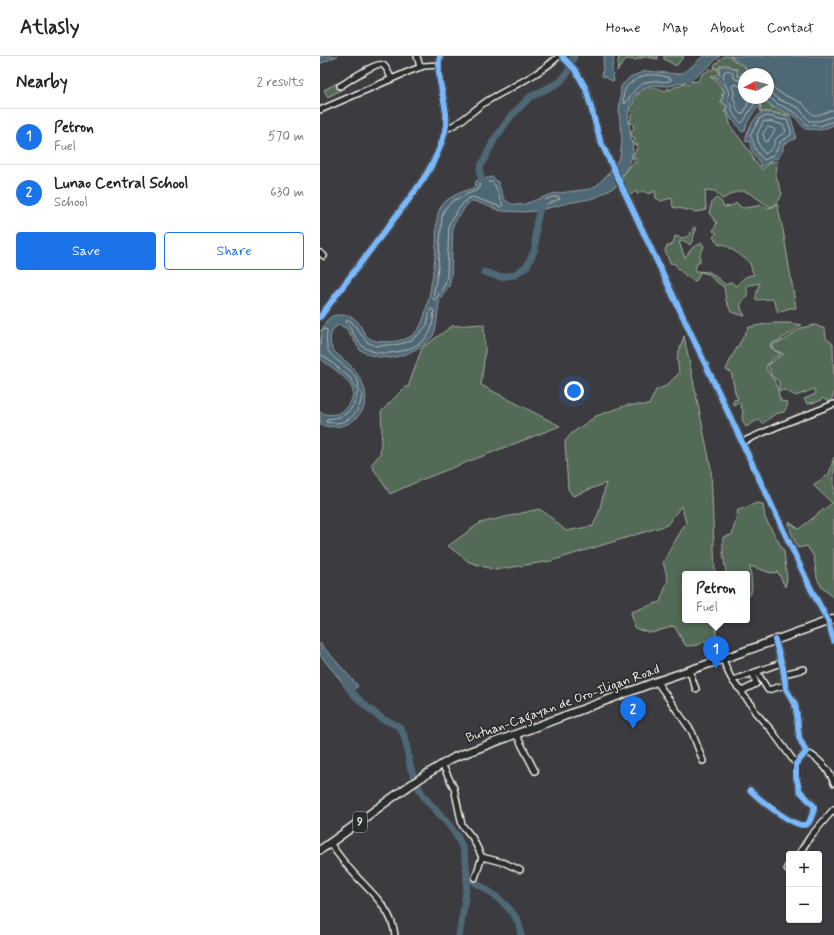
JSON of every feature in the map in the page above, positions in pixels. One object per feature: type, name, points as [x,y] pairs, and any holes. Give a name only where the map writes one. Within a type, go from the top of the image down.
[{"type":"highway","name":"Butuan-Cagayan de Oro-Iligan Road","points":[[321,848],[432,769],[455,757],[689,670],[724,659],[831,620]]},
{"type":"street","points":[[417,56],[420,68]]},
{"type":"street","points":[[320,317],[430,170],[438,155],[446,129],[438,65],[440,56]]},
{"type":"street","points":[[446,129],[457,124],[485,102],[562,56],[576,71],[588,93],[598,135],[811,589],[831,620],[834,641]]},
{"type":"street","points":[[340,86],[379,64],[384,66],[392,79]]},
{"type":"street","points":[[320,110],[408,72],[438,65]]},
{"type":"street","points":[[742,442],[834,404]]},
{"type":"street","points":[[775,640],[788,692],[795,704],[799,738],[806,752],[818,759],[833,775],[834,783]]},
{"type":"street","points":[[724,659],[727,669],[738,688],[742,691],[756,713],[772,731],[796,764],[798,786],[814,806],[809,823],[807,825],[799,824],[788,819],[750,790]]},
{"type":"street","points":[[733,680],[781,663]]},
{"type":"street","points":[[689,670],[696,689]]},
{"type":"street","points":[[784,674],[804,670]]},
{"type":"street","points":[[755,672],[768,690],[786,685]]},
{"type":"street","points":[[742,691],[756,684],[755,672]]},
{"type":"street","points":[[657,682],[692,732],[703,761]]},
{"type":"street","points":[[516,734],[535,771]]},
{"type":"street","points":[[796,764],[806,752]]},
{"type":"street","points":[[442,764],[454,788],[462,825],[472,837],[482,857],[475,878]]},
{"type":"street","points":[[801,851],[810,837],[834,809]]},
{"type":"street","points":[[330,843],[386,910],[393,925],[395,935]]},
{"type":"street","points":[[482,857],[504,863],[520,870]]},
{"type":"green space","points":[[619,56],[658,56],[658,59],[645,57],[635,60],[626,59],[617,71]]},
{"type":"green space","points":[[664,56],[684,56],[676,66],[664,59]]},
{"type":"green space","points":[[724,56],[732,56],[731,58],[740,65],[744,64],[745,68],[738,68],[738,75],[737,69],[730,67],[729,65],[721,65],[718,69],[714,67],[715,64]]},
{"type":"green space","points":[[765,67],[765,68],[745,68]]},
{"type":"green space","points":[[709,68],[712,70],[714,68],[718,69],[719,74],[710,77],[716,80],[724,92],[721,95],[723,97],[720,101],[727,107],[724,112],[727,112],[731,127],[751,153],[754,161],[762,170],[770,162],[777,161],[776,176],[782,194],[778,202],[772,207],[744,191],[733,193],[722,199],[715,191],[705,190],[706,210],[697,212],[673,207],[672,198],[661,201],[656,198],[655,191],[649,194],[643,191],[637,194],[636,190],[630,196],[622,180],[623,175],[632,164],[635,161],[637,164],[638,162],[635,158],[632,158],[638,145],[633,144],[635,138],[631,136],[631,131],[634,129],[633,124],[629,121],[632,119],[630,117],[632,113],[630,111],[635,98],[642,90],[647,88],[658,88],[665,91],[669,88],[669,90],[674,87],[681,86],[685,83],[688,85],[693,80],[693,82],[698,81],[703,73],[707,72]]},
{"type":"green space","points":[[337,83],[341,90],[328,97],[324,90]]},
{"type":"green space","points":[[761,104],[769,104],[773,108],[778,107],[791,114],[769,112],[760,112]]},
{"type":"green space","points":[[716,198],[721,201],[724,207],[737,203],[742,208],[762,205],[769,208],[777,204],[783,230],[796,308],[790,308],[778,312],[773,299],[756,300],[759,283],[746,286],[747,296],[741,305],[741,309],[745,316],[731,312],[726,300],[724,287],[714,280],[709,274],[700,272],[697,280],[694,281],[683,274],[675,264],[670,263],[665,251],[666,247],[673,244],[675,236],[682,238],[689,236],[694,227],[697,229],[690,245],[685,241],[679,242],[685,258],[692,248],[702,243],[704,247],[700,254],[700,262],[697,262],[695,271],[710,272],[726,285],[731,282],[736,286],[746,277],[754,275],[749,262],[746,259],[724,244],[719,245],[713,237],[717,233],[713,231],[717,223],[709,213],[712,202]]},
{"type":"green space","points":[[772,323],[802,325],[779,341],[771,343],[770,346],[781,354],[766,366],[776,384],[781,401],[786,402],[788,405],[784,412],[775,414],[762,424],[760,420],[746,427],[742,419],[743,411],[739,402],[733,405],[733,400],[738,399],[731,372],[726,370],[731,358],[749,327]]},
{"type":"green space","points":[[484,324],[485,352],[481,385],[560,426],[421,480],[390,494],[371,465],[380,454],[382,430],[381,412],[405,387],[408,387],[422,348],[452,326]]},
{"type":"green space","points":[[815,325],[825,329],[826,338],[833,344],[834,394],[830,402],[822,398],[820,401],[807,404],[804,399],[816,394],[814,389],[796,396],[785,390],[779,391],[779,381],[772,377],[768,365],[784,354],[774,350],[771,345],[785,340],[801,328]]},
{"type":"green space","points":[[684,336],[711,468],[715,571],[682,571],[682,623],[716,623],[716,635],[698,645],[686,646],[674,626],[652,633],[635,629],[631,612],[660,602],[668,580],[663,562],[686,522],[681,506],[667,525],[551,561],[495,570],[469,562],[448,546],[480,523],[539,509],[566,531],[593,526],[599,512],[606,483],[573,496],[568,489],[565,441],[572,433],[596,416],[627,405],[649,405],[656,390],[666,386],[679,373],[677,357]]},
{"type":"green space","points":[[834,457],[834,598],[822,588],[817,578],[814,557],[807,546],[798,548],[791,532],[789,522],[799,529],[832,503],[813,485],[829,474]]},
{"type":"green space","points":[[757,503],[763,504],[765,518],[784,551],[787,579],[785,587],[778,572],[771,573],[750,566],[752,585],[750,595],[750,571],[726,571],[723,537],[732,535],[738,510]]},
{"type":"water","points":[[320,56],[337,56],[320,64]]},
{"type":"water","points":[[604,56],[614,56],[612,69],[614,81],[602,76]]},
{"type":"water","points":[[703,56],[720,56],[689,81],[669,86],[647,86],[634,96],[630,105],[628,116],[633,151],[630,163],[615,187],[595,198],[536,211],[501,211],[474,201],[470,202],[466,206],[453,225],[451,276],[449,286],[442,295],[439,303],[436,327],[433,336],[424,345],[406,354],[392,358],[380,357],[370,355],[360,350],[346,328],[339,325],[334,328],[330,338],[332,348],[350,365],[360,378],[366,399],[361,413],[351,422],[343,426],[329,427],[320,425],[320,412],[333,415],[341,412],[350,403],[353,394],[352,388],[346,380],[320,357],[322,329],[325,323],[333,316],[345,315],[352,317],[369,338],[382,342],[404,339],[410,337],[416,332],[422,322],[425,312],[435,253],[437,218],[443,204],[454,196],[475,187],[476,181],[492,177],[498,182],[504,199],[511,204],[522,205],[552,194],[590,189],[596,186],[610,172],[620,157],[622,141],[619,113],[621,86],[630,77],[645,71],[679,74],[689,69]]},
{"type":"water","points":[[834,56],[834,125],[821,130],[805,129],[794,116],[773,107],[770,104],[774,104],[774,68],[746,68],[732,57]]},
{"type":"water","points":[[721,66],[729,66],[737,70],[738,104],[760,104],[748,121],[745,131],[742,132],[731,119],[728,112],[725,112],[728,106],[721,101],[724,97],[722,95],[725,91],[718,79],[712,77],[720,77],[719,70]]},
{"type":"water","points":[[763,112],[790,116],[795,131],[794,133],[796,134],[795,139],[783,144],[783,150],[778,159],[775,158],[762,167],[751,149],[750,141],[746,142],[746,139],[748,130],[757,117]]},
{"type":"water","points":[[320,643],[358,686],[350,692],[320,655]]},
{"type":"waterway","points":[[486,187],[480,175],[480,168],[494,140],[511,116],[530,97],[560,82],[568,72],[574,56]]},
{"type":"waterway","points":[[484,272],[500,277],[514,275],[527,266],[535,249],[536,225],[541,204],[543,203]]},
{"type":"waterway","points":[[346,685],[374,713],[384,720],[398,726],[401,730],[406,741],[410,767],[424,797],[449,825],[459,841],[464,853],[467,880],[459,935]]},
{"type":"waterway","points":[[467,878],[488,890],[513,913],[518,922],[521,935]]},
{"type":"cycle path","points":[[320,317],[421,182],[429,170],[441,145],[445,131],[446,113],[439,75],[440,56]]},
{"type":"cycle path","points":[[562,56],[576,71],[586,89],[600,140],[811,589],[828,621],[834,641]]},
{"type":"cycle path","points":[[750,790],[768,806],[793,822],[805,825],[810,821],[814,806],[800,791],[796,777],[796,764],[806,752],[799,737],[795,704],[786,689],[783,668],[775,640]]},
{"type":"place","name":"Petron","points":[[716,669]]},
{"type":"place","name":"Lunao Central School","points":[[633,729]]}]
